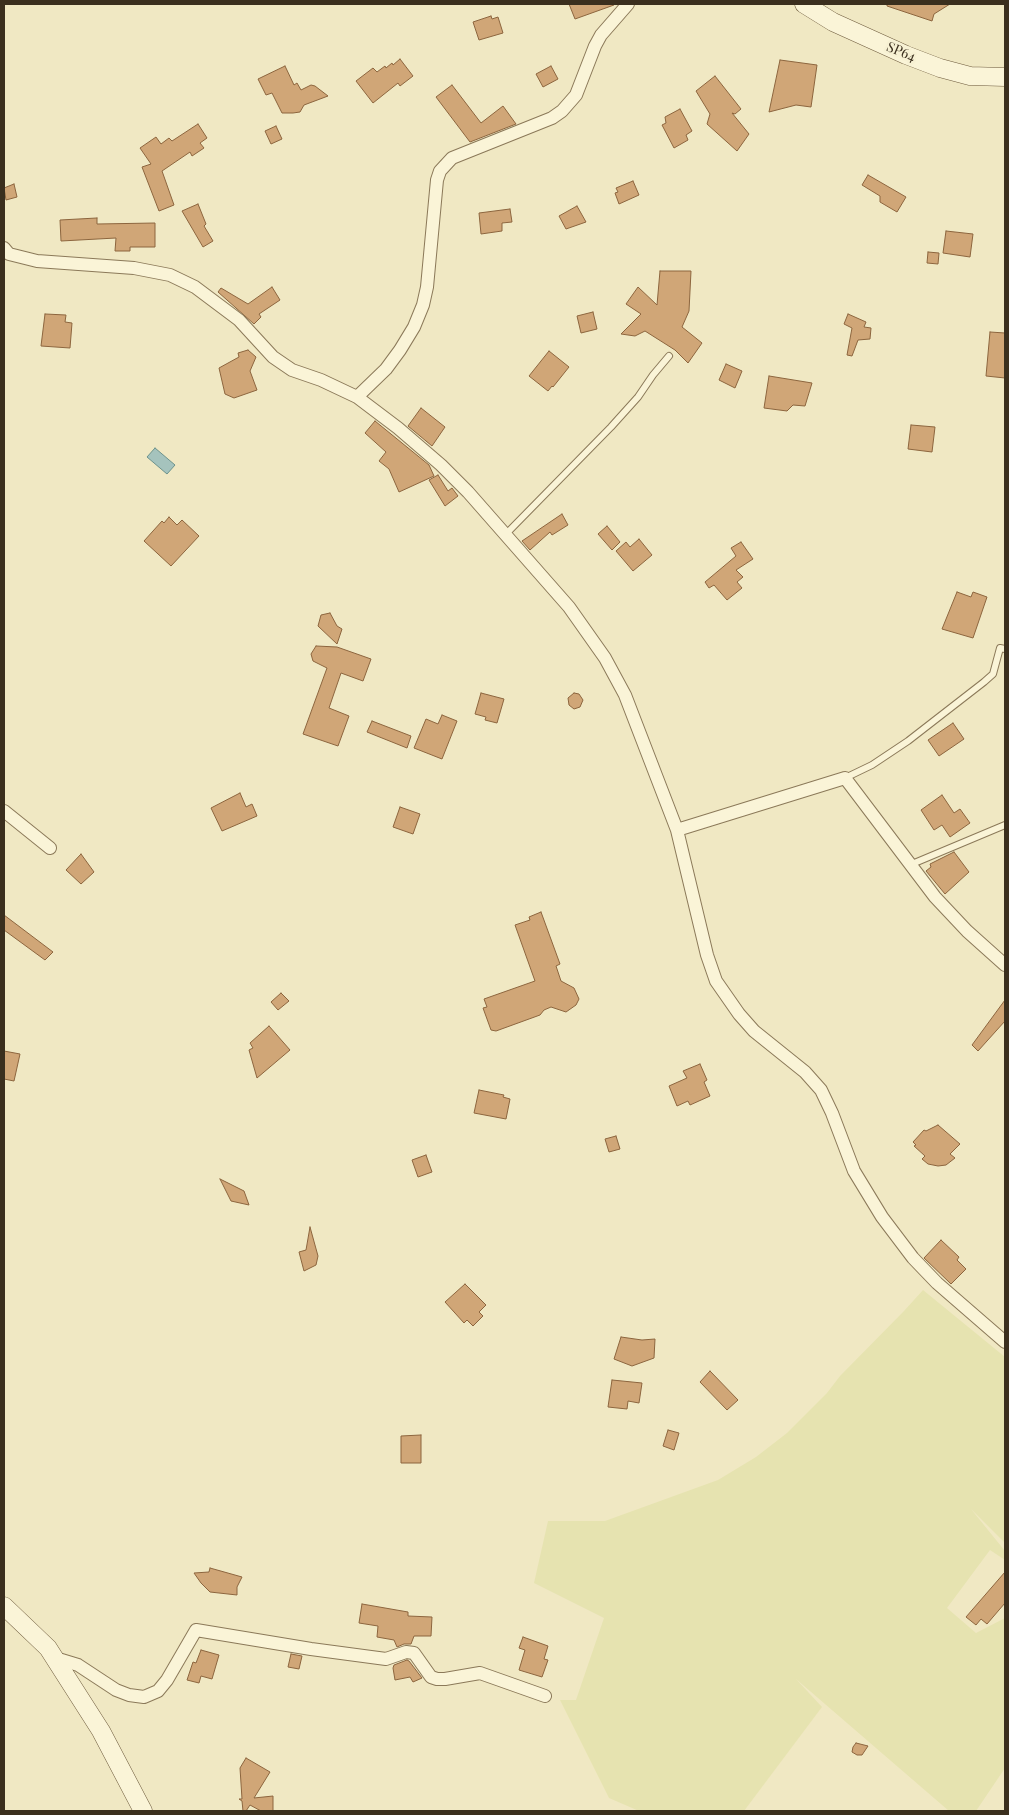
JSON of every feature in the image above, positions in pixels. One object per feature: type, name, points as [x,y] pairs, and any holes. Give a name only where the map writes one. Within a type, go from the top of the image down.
[{"type":"main road","name":"SP64","points":[[804,4],[833,22],[940,68],[970,76],[1005,77]]},
{"type":"main road","points":[[4,1606],[48,1648],[55,1658],[102,1731],[143,1811]]},
{"type":"street","points":[[357,397],[386,369],[400,350],[414,327],[423,305],[427,287],[437,180],[440,170],[458,155],[552,118],[562,111],[576,95],[601,35],[628,4]]},
{"type":"street","points":[[5,255],[37,262],[134,268],[170,275],[195,287],[239,320],[273,357],[292,370],[322,380],[357,397],[398,428],[441,465],[468,492],[569,607],[605,658],[625,694],[677,830],[707,955],[716,981],[739,1014],[754,1031],[805,1072],[821,1090],[832,1113],[854,1172],[882,1218],[913,1258],[936,1283],[1005,1342]]},
{"type":"street","points":[[677,830],[845,778],[912,864],[935,897],[967,931],[1005,965]]},
{"type":"street","points":[[4,810],[50,848]]},
{"type":"street","points":[[55,1658],[78,1665],[116,1690],[129,1695],[144,1697],[158,1691],[167,1680],[196,1630],[310,1649],[386,1659],[406,1652],[414,1653],[431,1677],[446,1680],[480,1673],[545,1696]]},
{"type":"lane","points":[[506,534],[611,427],[638,397],[652,375],[669,356]]},
{"type":"lane","points":[[845,778],[872,765],[908,741],[984,682],[993,674],[1000,648],[1005,649]]},
{"type":"lane","points":[[912,864],[1005,825]]},
{"type":"shaded area","points":[[923,1290],[1005,1357],[1005,1543],[971,1509],[1005,1551],[1005,1560],[990,1550],[947,1608],[976,1633],[1005,1618],[1005,1768],[976,1811],[949,1811],[796,1679],[822,1707],[744,1811],[639,1811],[609,1798],[560,1700],[576,1700],[604,1618],[534,1583],[548,1521],[605,1521],[718,1480],[756,1457],[787,1433],[827,1393],[840,1376]]},
{"type":"water","points":[[155,448],[175,465],[167,474],[147,457]]},
{"type":"building","points":[[569,4],[613,4],[614,5],[575,19]]},
{"type":"building","points":[[887,4],[950,4],[934,14],[932,21],[887,6]]},
{"type":"building","points":[[491,16],[492,19],[498,17],[503,33],[479,40],[473,22]]},
{"type":"building","points":[[400,59],[413,76],[400,86],[398,83],[373,103],[356,81],[373,68],[377,72],[385,66],[386,68],[392,63],[393,65]]},
{"type":"building","points":[[780,60],[817,65],[811,107],[796,105],[769,112]]},
{"type":"building","points":[[285,66],[294,85],[297,83],[301,90],[311,85],[328,96],[304,105],[300,112],[282,113],[272,93],[266,95],[258,79]]},
{"type":"building","points":[[551,66],[558,79],[543,87],[536,74]]},
{"type":"building","points":[[715,76],[741,109],[735,114],[732,113],[749,134],[737,151],[707,124],[710,114],[696,91]]},
{"type":"building","points":[[452,85],[481,123],[503,106],[516,124],[470,142],[436,97]]},
{"type":"building","points":[[680,109],[692,131],[686,135],[688,140],[674,148],[662,125],[666,123],[665,117]]},
{"type":"building","points":[[198,124],[207,138],[200,143],[204,148],[192,156],[190,152],[162,171],[174,205],[159,211],[142,167],[151,164],[140,148],[156,137],[161,144],[169,138],[172,141]]},
{"type":"building","points":[[276,126],[282,139],[271,144],[265,131]]},
{"type":"building","points":[[868,175],[906,197],[897,212],[880,202],[880,196],[862,185]]},
{"type":"building","points":[[633,181],[639,195],[619,204],[615,193],[618,192],[616,188]]},
{"type":"building","points":[[14,184],[17,197],[6,200],[4,188]]},
{"type":"building","points":[[198,204],[206,224],[204,226],[213,241],[203,247],[182,211]]},
{"type":"building","points":[[577,206],[586,222],[566,229],[559,216]]},
{"type":"building","points":[[510,209],[512,222],[502,223],[502,231],[481,234],[479,213]]},
{"type":"building","points":[[97,218],[97,224],[155,223],[155,247],[130,247],[130,251],[115,251],[116,238],[61,241],[60,220]]},
{"type":"building","points":[[946,231],[973,234],[970,257],[943,253]]},
{"type":"building","points":[[928,252],[939,253],[938,264],[927,263]]},
{"type":"building","points":[[660,271],[691,271],[689,311],[682,327],[702,343],[688,363],[675,350],[645,331],[635,336],[621,334],[641,314],[626,304],[638,287],[657,305]]},
{"type":"building","points":[[272,287],[280,300],[259,314],[261,317],[254,324],[218,292],[221,288],[248,304]]},
{"type":"building","points":[[593,312],[597,329],[581,333],[577,316]]},
{"type":"building","points":[[45,314],[66,315],[65,322],[72,323],[70,348],[41,346]]},
{"type":"building","points":[[848,314],[866,322],[864,327],[871,328],[870,339],[858,340],[852,356],[847,355],[852,328],[844,324]]},
{"type":"building","points":[[990,332],[1005,333],[1005,378],[986,376]]},
{"type":"building","points":[[248,350],[256,357],[250,371],[257,390],[234,398],[225,394],[219,368],[239,357],[238,353]]},
{"type":"building","points":[[549,351],[569,367],[548,391],[529,376]]},
{"type":"building","points":[[726,364],[742,371],[735,388],[719,380]]},
{"type":"building","points":[[769,376],[812,383],[805,406],[793,405],[787,411],[764,408]]},
{"type":"building","points":[[421,408],[445,427],[432,446],[408,426]]},
{"type":"building","points":[[375,421],[429,465],[434,476],[399,492],[389,469],[379,461],[386,452],[365,433]]},
{"type":"building","points":[[911,425],[935,427],[932,452],[908,449]]},
{"type":"building","points":[[438,475],[448,491],[452,488],[458,496],[445,506],[429,480]]},
{"type":"building","points":[[562,514],[568,525],[552,535],[550,532],[530,550],[522,541]]},
{"type":"building","points":[[169,517],[177,525],[182,520],[199,536],[171,566],[144,541],[162,521],[164,523]]},
{"type":"building","points":[[607,526],[620,542],[612,550],[598,534]]},
{"type":"building","points":[[639,539],[652,555],[633,571],[616,551],[626,542],[630,547]]},
{"type":"building","points":[[741,542],[753,559],[736,570],[743,577],[737,582],[742,588],[727,600],[714,585],[709,588],[705,582],[736,556],[731,548]]},
{"type":"building","points":[[957,592],[971,597],[973,592],[987,597],[973,638],[942,629]]},
{"type":"building","points":[[330,613],[337,626],[342,629],[337,644],[318,626],[321,615]]},
{"type":"building","points":[[316,646],[337,647],[371,659],[363,681],[341,673],[329,708],[349,716],[338,746],[303,734],[327,668],[313,661],[311,654]]},
{"type":"building","points":[[481,693],[504,699],[497,723],[485,720],[486,717],[475,714]]},
{"type":"building","points":[[574,693],[579,694],[583,700],[580,707],[574,709],[569,705],[568,698]]},
{"type":"building","points":[[442,715],[457,721],[442,759],[414,748],[426,719],[438,724]]},
{"type":"building","points":[[372,721],[411,736],[407,748],[367,732]]},
{"type":"building","points":[[953,723],[964,739],[939,756],[928,740]]},
{"type":"building","points":[[240,793],[246,807],[252,804],[257,816],[222,831],[211,808]]},
{"type":"building","points":[[942,795],[954,813],[960,809],[970,823],[950,837],[942,825],[934,830],[921,810]]},
{"type":"building","points":[[400,807],[420,814],[413,834],[393,827]]},
{"type":"building","points":[[954,852],[969,872],[945,894],[926,871],[931,867],[930,864]]},
{"type":"building","points":[[81,854],[94,872],[81,884],[66,870]]},
{"type":"building","points":[[541,912],[560,964],[556,966],[561,981],[574,988],[579,999],[576,1005],[566,1012],[551,1007],[544,1010],[540,1015],[496,1031],[491,1030],[483,1008],[487,1007],[484,999],[535,981],[515,925],[530,920],[529,917]]},
{"type":"building","points":[[4,915],[53,952],[45,960],[4,930]]},
{"type":"building","points":[[281,993],[289,1001],[278,1010],[271,1002]]},
{"type":"building","points":[[1005,1000],[1005,1021],[978,1051],[972,1045]]},
{"type":"building","points":[[269,1026],[290,1050],[257,1078],[249,1050],[253,1048],[250,1043]]},
{"type":"building","points":[[4,1051],[20,1054],[14,1081],[4,1079]]},
{"type":"building","points":[[700,1064],[707,1080],[704,1082],[710,1096],[690,1105],[688,1101],[677,1106],[669,1086],[687,1078],[683,1071]]},
{"type":"building","points":[[479,1090],[504,1095],[503,1097],[510,1099],[506,1119],[474,1113]]},
{"type":"building","points":[[938,1125],[960,1144],[950,1154],[955,1158],[946,1165],[938,1166],[928,1164],[922,1159],[925,1156],[914,1146],[916,1145],[913,1142],[924,1130],[926,1131]]},
{"type":"building","points":[[616,1136],[620,1149],[609,1152],[605,1139]]},
{"type":"building","points":[[426,1155],[432,1172],[418,1177],[412,1160]]},
{"type":"building","points":[[220,1179],[244,1191],[249,1205],[231,1201]]},
{"type":"building","points":[[310,1227],[318,1256],[316,1265],[304,1271],[299,1252],[306,1250]]},
{"type":"building","points":[[941,1240],[959,1257],[957,1260],[966,1269],[951,1284],[924,1258]]},
{"type":"building","points":[[465,1284],[486,1305],[479,1312],[483,1316],[473,1326],[467,1320],[464,1323],[445,1302]]},
{"type":"building","points":[[621,1337],[642,1340],[655,1339],[654,1358],[632,1366],[614,1359]]},
{"type":"building","points":[[710,1371],[738,1400],[727,1410],[700,1382]]},
{"type":"building","points":[[612,1380],[642,1383],[639,1403],[628,1401],[627,1409],[608,1407]]},
{"type":"building","points":[[668,1430],[679,1433],[674,1450],[663,1446]]},
{"type":"building","points":[[421,1435],[421,1463],[401,1463],[401,1436]]},
{"type":"building","points":[[210,1568],[242,1577],[237,1587],[237,1595],[210,1592],[201,1583],[194,1573],[209,1572]]},
{"type":"building","points":[[1005,1572],[1005,1603],[987,1624],[981,1619],[976,1625],[966,1617]]},
{"type":"building","points":[[362,1604],[408,1612],[408,1616],[432,1617],[431,1636],[414,1636],[411,1644],[397,1647],[394,1640],[377,1637],[378,1626],[359,1623]]},
{"type":"building","points":[[523,1637],[548,1646],[544,1659],[548,1660],[542,1677],[519,1670],[525,1650],[519,1648]]},
{"type":"building","points":[[201,1650],[219,1655],[212,1679],[201,1676],[199,1683],[187,1680],[193,1662],[196,1663]]},
{"type":"building","points":[[291,1654],[302,1656],[299,1669],[288,1667]]},
{"type":"building","points":[[407,1660],[422,1678],[413,1682],[410,1677],[395,1680],[394,1665]]},
{"type":"building","points":[[856,1743],[868,1746],[862,1755],[852,1752]]},
{"type":"building","points":[[246,1758],[270,1772],[254,1798],[273,1796],[273,1811],[261,1811],[250,1805],[246,1811],[243,1811],[242,1801],[239,1799],[242,1799],[240,1768]]}]
